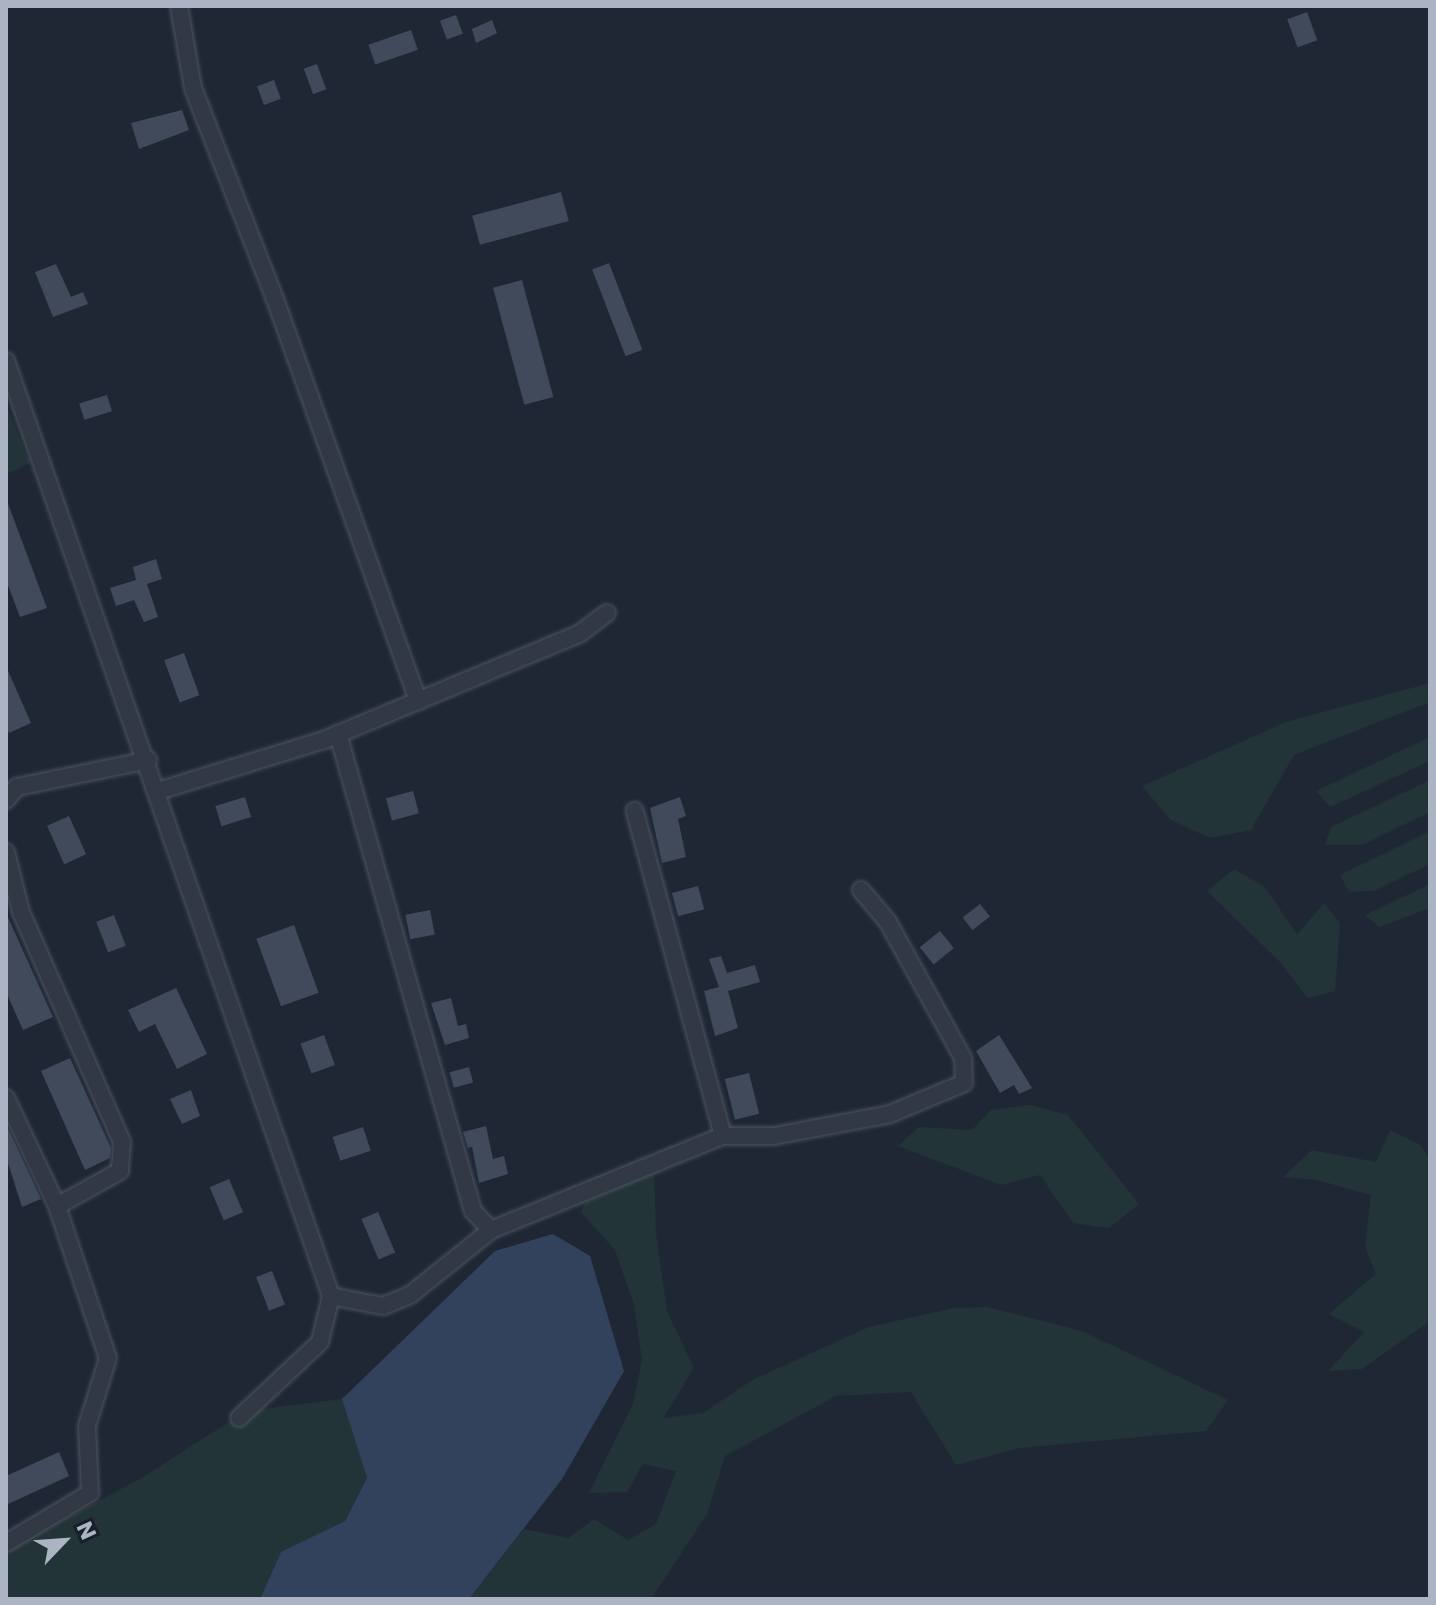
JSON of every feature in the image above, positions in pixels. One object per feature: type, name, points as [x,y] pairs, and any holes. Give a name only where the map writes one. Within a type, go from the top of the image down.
[{"type":"street","points":[[179,6],[193,88],[275,299],[418,701]]},
{"type":"street","points":[[6,361],[148,760],[331,1296],[320,1342],[239,1418]]},
{"type":"street","points":[[158,791],[338,734],[579,634],[607,613]]},
{"type":"street","points":[[338,734],[473,1211],[491,1230]]},
{"type":"street","points":[[10,792],[148,760]]},
{"type":"street","points":[[635,811],[723,1136]]},
{"type":"street","points":[[6,852],[21,912],[122,1142],[120,1171],[57,1206]]},
{"type":"street","points":[[331,1296],[383,1306],[410,1295],[491,1230],[723,1136],[774,1136],[890,1114],[964,1083],[963,1058],[888,922],[861,890]]},
{"type":"street","points":[[6,1098],[57,1206],[108,1358],[87,1426],[90,1493],[6,1543]]},
{"type":"shaded area","points":[[6,404],[30,463],[9,473],[6,469]]},
{"type":"shaded area","points":[[1430,683],[1430,702],[1294,755],[1251,830],[1210,838],[1171,820],[1142,786],[1286,722]]},
{"type":"shaded area","points":[[1430,737],[1430,761],[1330,807],[1316,791]]},
{"type":"shaded area","points":[[1430,780],[1430,812],[1362,845],[1325,845],[1331,827]]},
{"type":"shaded area","points":[[1430,831],[1430,864],[1374,891],[1349,892],[1340,875]]},
{"type":"shaded area","points":[[1234,869],[1265,887],[1297,935],[1324,903],[1340,923],[1335,991],[1308,998],[1278,960],[1207,891]]},
{"type":"shaded area","points":[[1430,884],[1430,908],[1379,927],[1365,915]]},
{"type":"shaded area","points":[[1030,1105],[1068,1115],[1139,1204],[1109,1228],[1073,1223],[1040,1175],[1002,1185],[898,1146],[919,1127],[972,1130],[991,1110]]},
{"type":"shaded area","points":[[1390,1130],[1421,1145],[1430,1160],[1430,1321],[1362,1369],[1328,1371],[1364,1332],[1329,1314],[1376,1274],[1365,1247],[1371,1195],[1317,1180],[1283,1177],[1312,1150],[1376,1162]]},
{"type":"shaded area","points":[[654,1162],[656,1234],[667,1311],[694,1368],[663,1418],[703,1413],[754,1379],[869,1327],[954,1308],[987,1307],[1082,1331],[1228,1400],[1206,1431],[1020,1448],[956,1465],[911,1392],[836,1396],[725,1456],[707,1514],[651,1599],[469,1599],[524,1529],[568,1538],[594,1519],[628,1540],[656,1524],[676,1471],[643,1464],[627,1492],[589,1493],[633,1404],[642,1360],[634,1305],[615,1250],[581,1212],[597,1176]]},
{"type":"shaded area","points":[[342,1399],[367,1478],[345,1521],[281,1553],[260,1599],[6,1599],[6,1551],[143,1477],[246,1411]]},
{"type":"water","points":[[553,1234],[590,1256],[624,1371],[562,1479],[469,1599],[260,1599],[281,1552],[345,1521],[367,1478],[342,1399],[495,1251]]},
{"type":"building","points":[[1307,12],[1317,40],[1298,47],[1287,19]]},
{"type":"building","points":[[456,15],[463,34],[447,40],[440,21]]},
{"type":"building","points":[[492,20],[497,33],[476,43],[472,29]]},
{"type":"building","points":[[411,30],[418,50],[375,65],[368,45]]},
{"type":"building","points":[[317,64],[326,89],[313,94],[304,69]]},
{"type":"building","points":[[274,80],[281,99],[264,105],[257,86]]},
{"type":"building","points":[[182,110],[189,130],[139,149],[131,123]]},
{"type":"building","points":[[561,192],[569,221],[480,245],[472,216]]},
{"type":"building","points":[[609,263],[642,350],[626,356],[592,269]]},
{"type":"building","points":[[56,264],[71,297],[83,292],[88,304],[53,317],[35,272]]},
{"type":"building","points":[[522,280],[553,397],[524,405],[493,288]]},
{"type":"building","points":[[107,395],[112,411],[84,420],[79,403]]},
{"type":"building","points":[[7,501],[47,608],[20,617],[6,580]]},
{"type":"building","points":[[156,559],[162,579],[147,584],[158,617],[144,622],[134,600],[116,606],[110,588],[136,580],[133,567]]},
{"type":"building","points":[[184,653],[199,695],[180,702],[164,660]]},
{"type":"building","points":[[6,666],[31,723],[9,733],[6,726]]},
{"type":"building","points":[[413,791],[419,813],[392,820],[386,798]]},
{"type":"building","points":[[245,797],[251,817],[221,826],[215,806]]},
{"type":"building","points":[[680,797],[686,816],[678,819],[686,857],[662,863],[650,808]]},
{"type":"building","points":[[69,816],[86,854],[64,864],[47,826]]},
{"type":"building","points":[[698,886],[704,909],[678,916],[672,893]]},
{"type":"building","points":[[980,904],[990,917],[973,930],[963,918]]},
{"type":"building","points":[[430,910],[435,935],[410,939],[405,915]]},
{"type":"building","points":[[6,913],[53,1017],[23,1030],[6,992]]},
{"type":"building","points":[[114,915],[126,946],[108,953],[96,922]]},
{"type":"building","points":[[294,925],[319,993],[281,1006],[256,939]]},
{"type":"building","points":[[940,931],[954,948],[934,964],[920,947]]},
{"type":"building","points":[[721,956],[727,973],[755,965],[760,982],[728,991],[738,1028],[715,1036],[704,991],[719,987],[709,959]]},
{"type":"building","points":[[176,988],[207,1054],[177,1069],[155,1024],[139,1032],[128,1010]]},
{"type":"building","points":[[451,998],[458,1026],[466,1024],[469,1038],[445,1045],[431,1003]]},
{"type":"building","points":[[324,1035],[335,1065],[311,1074],[301,1044]]},
{"type":"building","points":[[999,1035],[1032,1088],[1019,1094],[1014,1085],[1000,1093],[976,1051]]},
{"type":"building","points":[[70,1058],[111,1148],[110,1158],[85,1170],[41,1071]]},
{"type":"building","points":[[469,1067],[473,1082],[454,1088],[450,1072]]},
{"type":"building","points":[[749,1073],[759,1114],[735,1120],[725,1079]]},
{"type":"building","points":[[191,1090],[200,1116],[182,1124],[170,1099]]},
{"type":"building","points":[[6,1124],[41,1199],[22,1207],[6,1157]]},
{"type":"building","points":[[486,1126],[493,1159],[504,1156],[508,1174],[479,1183],[472,1147],[468,1148],[463,1132]]},
{"type":"building","points":[[363,1127],[371,1151],[340,1161],[333,1137]]},
{"type":"building","points":[[229,1179],[243,1212],[224,1220],[210,1187]]},
{"type":"building","points":[[378,1212],[395,1253],[379,1260],[361,1219]]},
{"type":"building","points":[[272,1271],[285,1305],[269,1311],[256,1277]]},
{"type":"building","points":[[59,1452],[69,1476],[6,1505],[6,1476]]}]
